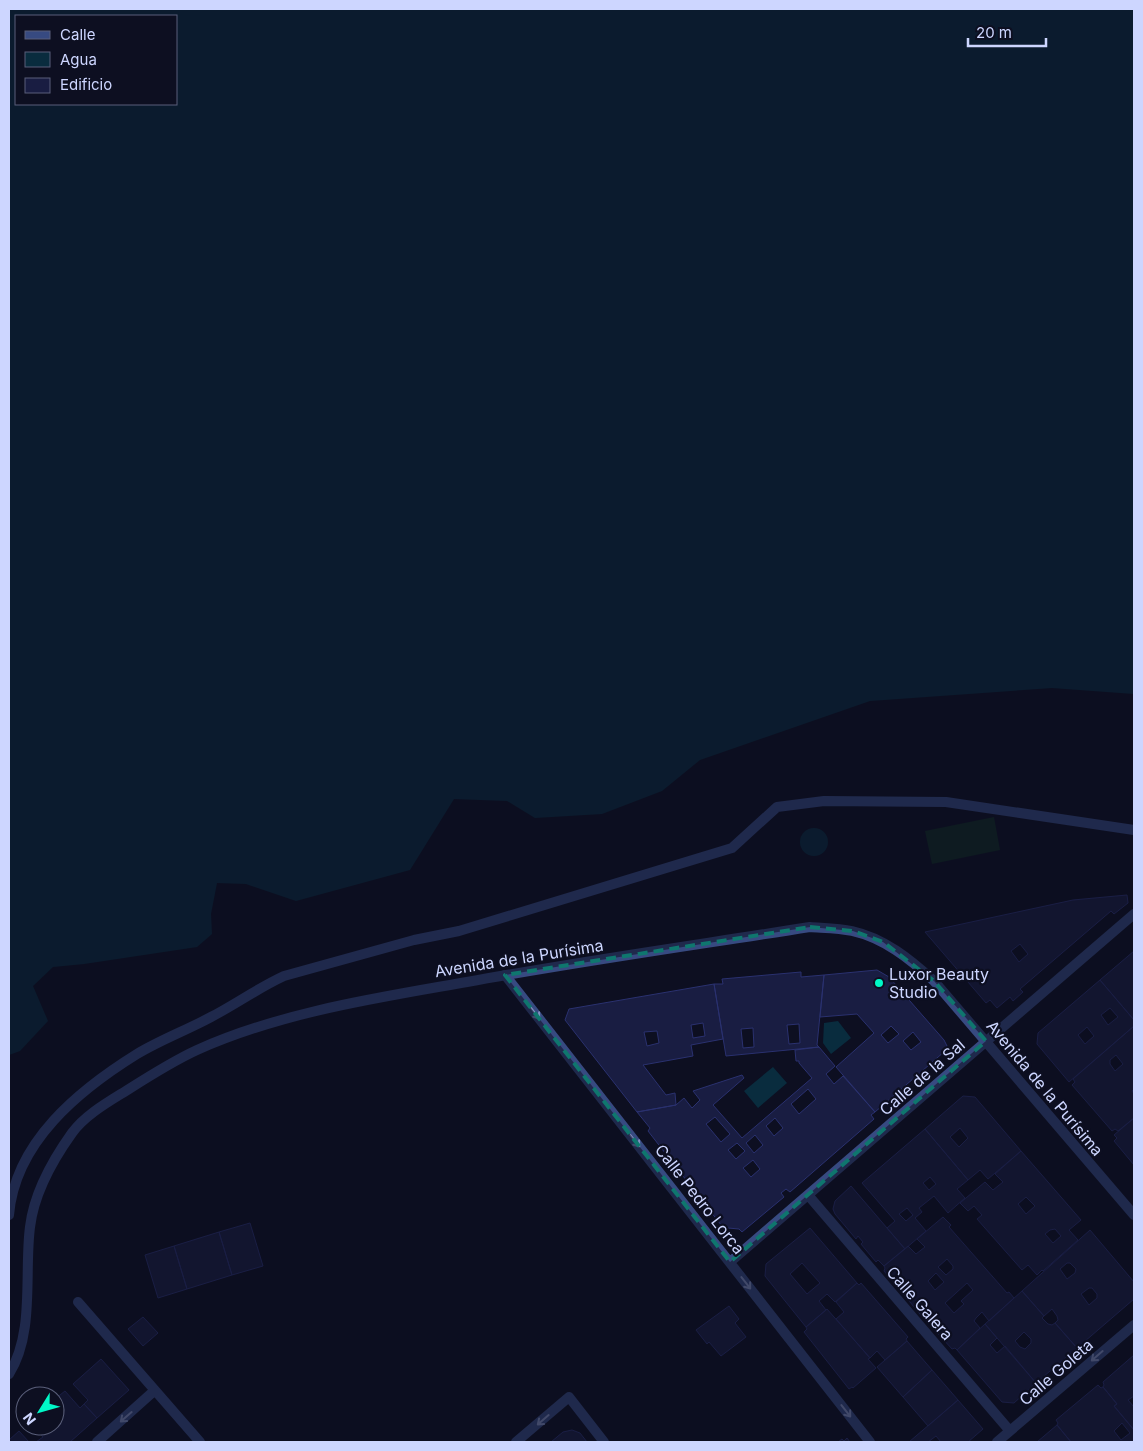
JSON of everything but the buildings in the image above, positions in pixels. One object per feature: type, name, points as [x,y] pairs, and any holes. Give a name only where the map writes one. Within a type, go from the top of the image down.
[{"type":"street","points":[[9,1215],[16,1182],[24,1161],[37,1141],[61,1112],[82,1093],[137,1054],[214,1016],[267,984],[284,976],[414,940],[459,931],[732,848],[777,807],[824,801],[946,802],[1134,830]]},
{"type":"street","name":"Calle de la Sal","points":[[730,1262],[1134,914]]},
{"type":"street","name":"Avenida de la Purísima","points":[[9,1374],[19,1351],[24,1328],[30,1226],[38,1192],[54,1160],[74,1130],[100,1107],[147,1078],[196,1051],[250,1030],[312,1012],[505,975],[810,927],[853,931],[883,942],[911,960],[934,981],[1134,1215]]},
{"type":"street","name":"Calle Pedro Lorca","points":[[505,975],[870,1442]]},
{"type":"street","name":"Calle Galera","points":[[808,1195],[1010,1431]]},
{"type":"street","points":[[78,1302],[200,1442]]},
{"type":"street","name":"Calle Goleta","points":[[997,1442],[1134,1325]]},
{"type":"street","points":[[97,1442],[154,1391]]},
{"type":"street","points":[[516,1442],[569,1397],[604,1442]]},
{"type":"highlighted area","points":[[810,927],[853,931],[883,942],[934,981],[986,1041],[730,1262],[505,975]]},
{"type":"green space","points":[[994,817],[1000,850],[932,864],[925,831]]},
{"type":"water","points":[[9,9],[1134,9],[1134,694],[1052,688],[870,701],[700,760],[662,791],[602,814],[535,818],[507,801],[454,799],[410,870],[296,901],[246,884],[217,883],[211,914],[212,934],[197,947],[53,967],[33,986],[48,1021],[20,1051],[9,1055]]},
{"type":"water","points":[[814,828],[824,832],[828,842],[824,852],[814,856],[804,852],[800,842],[804,832]]},
{"type":"water","points":[[838,1021],[851,1038],[831,1054],[823,1043],[824,1023]]},
{"type":"water","points":[[773,1067],[787,1083],[758,1108],[744,1091]]},
{"type":"place","name":"Luxor Beauty Studio","points":[[879,983]]}]
